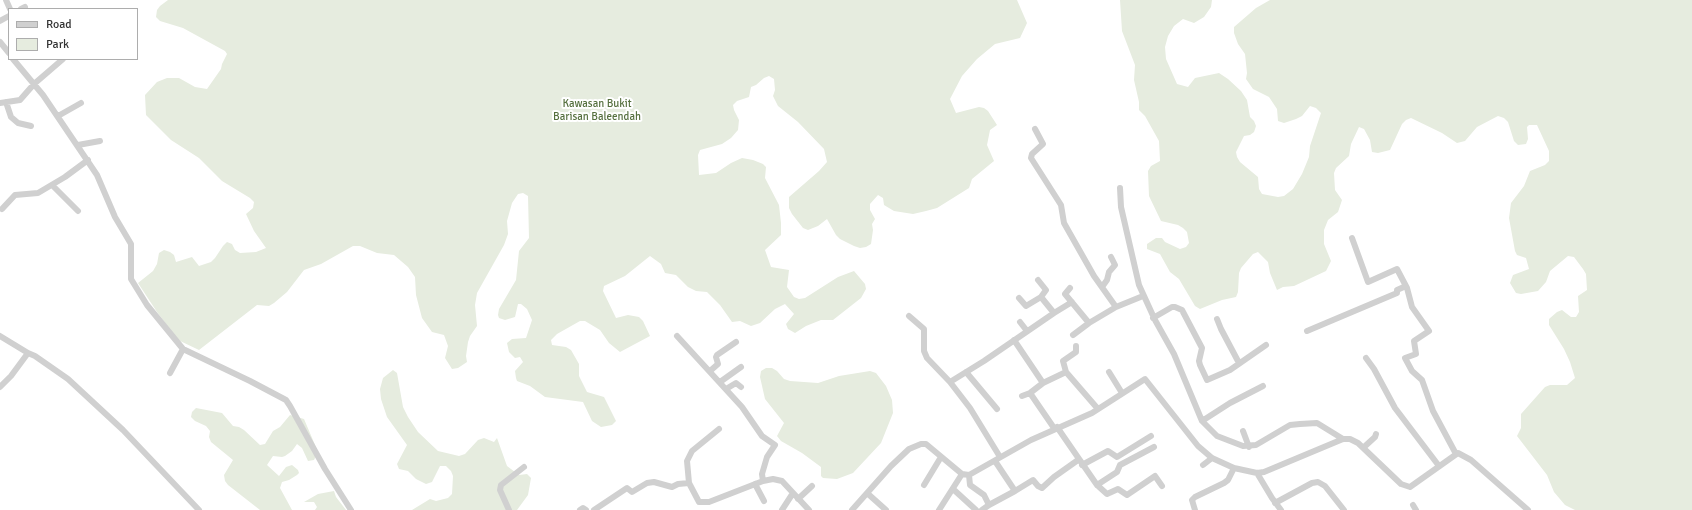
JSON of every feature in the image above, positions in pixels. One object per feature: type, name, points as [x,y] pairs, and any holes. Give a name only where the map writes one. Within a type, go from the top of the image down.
[{"type":"street","points":[[0,42],[8,52]]},
{"type":"street","points":[[14,60],[58,116],[88,160],[106,194],[115,217],[131,244],[130,265],[132,280],[147,305],[183,349],[268,389],[286,400],[324,469],[351,510]]},
{"type":"street","points":[[31,126],[18,123],[11,118],[3,103],[20,100],[34,84],[62,60]]},
{"type":"street","points":[[58,116],[81,103]]},
{"type":"street","points":[[1034,129],[1043,144],[1032,154],[1031,158],[1061,205],[1064,223],[1069,234],[1116,307]]},
{"type":"street","points":[[78,145],[100,141]]},
{"type":"street","points":[[2,209],[15,195],[38,193],[88,160]]},
{"type":"street","points":[[52,185],[78,211]]},
{"type":"street","points":[[1120,188],[1121,207],[1130,253],[1139,285],[1153,318],[1174,354],[1202,421],[1211,431],[1226,440],[1249,447],[1256,445],[1290,425],[1300,424],[1317,423],[1343,440]]},
{"type":"street","points":[[1352,238],[1368,282],[1397,269],[1406,286],[1412,307],[1429,331],[1414,340],[1416,354],[1405,358],[1412,371],[1422,380],[1433,411],[1456,454]]},
{"type":"street","points":[[1102,287],[1107,280],[1109,272],[1115,265],[1112,257]]},
{"type":"street","points":[[1019,298],[1026,306],[1041,297],[1046,290],[1038,280]]},
{"type":"street","points":[[1307,331],[1397,293],[1397,290],[1406,286]]},
{"type":"street","points":[[1070,288],[1065,294],[1089,323]]},
{"type":"street","points":[[1073,335],[1089,323],[1116,307],[1143,296]]},
{"type":"street","points":[[1041,297],[1054,313]]},
{"type":"street","points":[[950,382],[1072,302]]},
{"type":"street","points":[[1153,318],[1175,306],[1182,310],[1202,348],[1200,365],[1207,380],[1224,374],[1266,345]]},
{"type":"street","points":[[909,316],[924,329],[924,351],[927,358],[950,382],[970,408],[1015,491]]},
{"type":"street","points":[[1218,320],[1222,333],[1239,363]]},
{"type":"street","points":[[1020,322],[1027,331]]},
{"type":"street","points":[[0,336],[28,353],[36,356],[68,379],[122,430],[199,510]]},
{"type":"street","points":[[677,336],[742,407],[762,436],[775,445],[767,458],[762,474],[763,481]]},
{"type":"street","points":[[1014,340],[1043,383]]},
{"type":"street","points":[[710,371],[718,364],[716,358],[717,354],[736,342]]},
{"type":"street","points":[[1076,346],[1076,352],[1062,361],[1066,372],[1098,409]]},
{"type":"street","points":[[170,372],[183,349]]},
{"type":"street","points":[[0,387],[11,376],[28,353]]},
{"type":"street","points":[[1366,358],[1374,368],[1395,408],[1439,466]]},
{"type":"street","points":[[720,382],[741,368]]},
{"type":"street","points":[[966,372],[997,409]]},
{"type":"street","points":[[1022,396],[1030,393],[1043,383],[1066,372]]},
{"type":"street","points":[[1109,372],[1122,393]]},
{"type":"street","points":[[852,510],[891,466],[909,449],[921,444],[926,444],[962,474],[969,475],[1056,428],[1077,420],[1098,409],[1145,379],[1198,446],[1212,458],[1234,468],[1257,473],[1273,469],[1343,440],[1350,439],[1363,448],[1404,486],[1410,487],[1456,454],[1461,454],[1471,460],[1528,510]]},
{"type":"street","points":[[726,389],[736,383],[742,387]]},
{"type":"street","points":[[1202,421],[1230,402],[1263,386]]},
{"type":"street","points":[[1030,393],[1097,485],[1108,494],[1118,489],[1127,495],[1155,476],[1162,486]]},
{"type":"street","points":[[719,429],[692,451],[687,459],[689,483],[699,502],[704,503],[769,479],[780,480],[809,510]]},
{"type":"street","points":[[1243,431],[1249,447]]},
{"type":"street","points":[[1363,448],[1375,437],[1376,434]]},
{"type":"street","points":[[982,510],[1033,480],[1042,488],[1054,477],[1080,462],[1108,451],[1117,457],[1151,436]]},
{"type":"street","points":[[1097,485],[1117,472],[1120,465],[1154,447]]},
{"type":"street","points":[[924,485],[941,457]]},
{"type":"street","points":[[1202,465],[1212,458]]},
{"type":"street","points":[[510,510],[500,490],[501,485],[524,466]]},
{"type":"street","points":[[1195,510],[1192,500],[1228,480],[1234,468]]},
{"type":"street","points":[[1257,473],[1281,510]]},
{"type":"street","points":[[939,510],[962,474]]},
{"type":"street","points":[[969,475],[970,485],[984,495],[990,505]]},
{"type":"street","points":[[594,510],[626,488],[632,492],[647,483],[654,482],[672,487],[678,484],[689,483]]},
{"type":"street","points":[[1275,502],[1318,482],[1325,486],[1342,508],[1335,510]]},
{"type":"street","points":[[755,484],[764,501]]},
{"type":"street","points":[[798,499],[812,486]]},
{"type":"street","points":[[953,489],[976,510]]},
{"type":"street","points":[[782,510],[794,493]]},
{"type":"street","points":[[867,493],[886,510]]},
{"type":"street","points":[[580,510],[583,508],[586,510]]},
{"type":"green space","name":"Kawasan Bukit Barisan Baleendah","points":[[168,0],[1017,0],[1027,23],[1020,38],[995,44],[977,59],[962,76],[950,99],[956,113],[979,107],[988,111],[997,125],[990,130],[987,145],[994,161],[972,179],[969,188],[937,208],[913,214],[894,211],[884,205],[883,198],[878,195],[870,204],[870,210],[875,219],[872,224],[873,230],[871,244],[866,247],[860,248],[840,239],[827,219],[818,226],[808,230],[803,228],[792,214],[789,208],[789,197],[819,171],[827,162],[824,149],[798,122],[778,106],[773,96],[775,90],[774,79],[769,76],[751,87],[749,97],[737,101],[733,105],[739,120],[738,130],[731,138],[722,144],[700,150],[698,155],[699,175],[716,173],[742,158],[753,160],[763,164],[766,167],[765,178],[779,205],[781,235],[765,250],[771,267],[789,270],[787,287],[794,297],[799,299],[805,298],[838,277],[854,271],[865,284],[866,289],[861,298],[833,320],[821,320],[806,326],[795,333],[788,329],[786,324],[794,314],[785,304],[775,309],[760,323],[751,326],[740,321],[732,322],[720,305],[707,292],[696,291],[688,287],[676,275],[665,273],[661,264],[650,256],[625,276],[604,286],[603,291],[616,318],[628,315],[639,317],[643,321],[650,336],[620,352],[609,343],[600,330],[585,321],[580,321],[557,334],[551,340],[552,345],[566,347],[571,350],[579,364],[579,376],[587,392],[604,397],[616,421],[612,425],[601,427],[592,421],[583,402],[545,397],[530,386],[517,381],[516,378],[515,371],[523,362],[520,357],[515,358],[509,352],[507,343],[512,339],[526,338],[532,320],[527,309],[521,304],[518,304],[515,317],[505,320],[499,318],[498,315],[499,309],[516,280],[519,251],[529,238],[528,196],[523,193],[518,194],[512,203],[507,221],[508,234],[504,245],[477,293],[475,305],[477,326],[468,342],[466,356],[467,362],[458,368],[452,369],[445,358],[448,346],[444,335],[432,332],[422,318],[416,295],[415,277],[408,267],[394,255],[377,253],[360,246],[353,246],[321,264],[304,270],[287,292],[274,303],[269,306],[257,305],[199,350],[178,340],[138,283],[153,271],[157,264],[159,253],[164,250],[170,252],[174,255],[176,262],[192,257],[199,266],[211,262],[227,242],[232,244],[235,250],[240,253],[256,252],[266,248],[254,231],[246,214],[253,208],[254,202],[222,181],[199,158],[171,140],[146,115],[145,95],[157,82],[167,78],[179,78],[195,87],[207,89],[221,69],[227,54],[225,51],[183,28],[160,21],[156,17],[157,10]]},
{"type":"green space","points":[[1120,0],[1212,0],[1211,7],[1204,17],[1194,23],[1183,19],[1174,26],[1168,36],[1165,47],[1166,59],[1177,84],[1188,87],[1195,78],[1219,73],[1241,91],[1247,100],[1250,117],[1256,126],[1254,132],[1250,135],[1244,136],[1236,152],[1237,157],[1240,162],[1258,177],[1259,189],[1262,194],[1278,197],[1284,196],[1293,189],[1302,174],[1309,157],[1310,146],[1321,113],[1316,108],[1310,106],[1302,116],[1296,119],[1284,123],[1278,121],[1277,109],[1269,97],[1253,89],[1246,79],[1247,73],[1245,54],[1238,44],[1234,33],[1234,27],[1256,8],[1270,0],[1692,0],[1692,510],[1575,510],[1565,505],[1554,492],[1547,475],[1517,436],[1521,428],[1521,414],[1545,387],[1550,385],[1567,385],[1575,378],[1564,349],[1549,325],[1549,319],[1557,312],[1562,310],[1571,317],[1576,317],[1579,312],[1578,296],[1587,290],[1586,274],[1574,257],[1568,256],[1550,271],[1546,282],[1538,291],[1521,294],[1516,293],[1510,283],[1513,275],[1529,269],[1526,258],[1517,255],[1515,251],[1509,218],[1511,203],[1524,186],[1530,171],[1545,165],[1549,161],[1549,151],[1537,125],[1529,125],[1527,127],[1528,139],[1526,144],[1518,145],[1514,141],[1508,122],[1504,118],[1498,116],[1477,127],[1465,141],[1457,143],[1442,133],[1411,118],[1402,124],[1390,150],[1378,153],[1372,152],[1370,140],[1364,129],[1359,127],[1351,144],[1349,156],[1336,168],[1334,173],[1335,190],[1342,200],[1338,212],[1328,220],[1324,230],[1324,244],[1331,261],[1326,271],[1294,286],[1283,287],[1277,290],[1270,273],[1268,262],[1258,252],[1253,254],[1241,268],[1236,297],[1222,300],[1200,309],[1195,306],[1179,279],[1170,272],[1160,254],[1147,249],[1147,244],[1156,238],[1162,238],[1165,242],[1180,249],[1186,247],[1189,243],[1187,232],[1183,228],[1178,225],[1161,221],[1149,196],[1148,171],[1151,166],[1160,161],[1159,141],[1145,116],[1139,110],[1139,102],[1134,80],[1135,65],[1122,31]]},
{"type":"green space","points":[[766,368],[772,368],[784,379],[790,381],[818,383],[839,376],[870,371],[876,373],[886,386],[892,400],[893,413],[881,443],[853,473],[837,479],[823,478],[821,476],[821,467],[802,453],[781,441],[777,436],[784,423],[765,399],[760,377],[761,371]]},
{"type":"green space","points":[[393,370],[397,373],[403,407],[408,417],[418,432],[438,451],[459,456],[465,454],[478,440],[484,438],[494,442],[497,438],[507,466],[519,475],[527,474],[531,478],[528,495],[517,510],[412,510],[430,499],[436,501],[448,498],[452,494],[453,476],[451,471],[446,466],[440,466],[432,482],[426,484],[416,479],[408,471],[399,469],[397,464],[407,445],[387,417],[381,399],[380,389],[383,378]]},
{"type":"green space","points":[[196,408],[222,413],[233,426],[244,430],[260,445],[265,444],[273,431],[280,427],[290,415],[304,419],[318,452],[314,460],[308,461],[302,448],[297,444],[292,451],[285,456],[273,456],[267,465],[279,476],[286,467],[292,465],[298,470],[299,473],[297,475],[282,482],[280,488],[292,510],[260,510],[228,485],[225,481],[224,475],[233,460],[211,442],[209,437],[210,431],[206,426],[195,421],[191,417],[192,412]]},
{"type":"green space","points":[[334,491],[336,497],[346,510],[315,510],[317,507],[314,502],[304,502],[318,494]]}]
